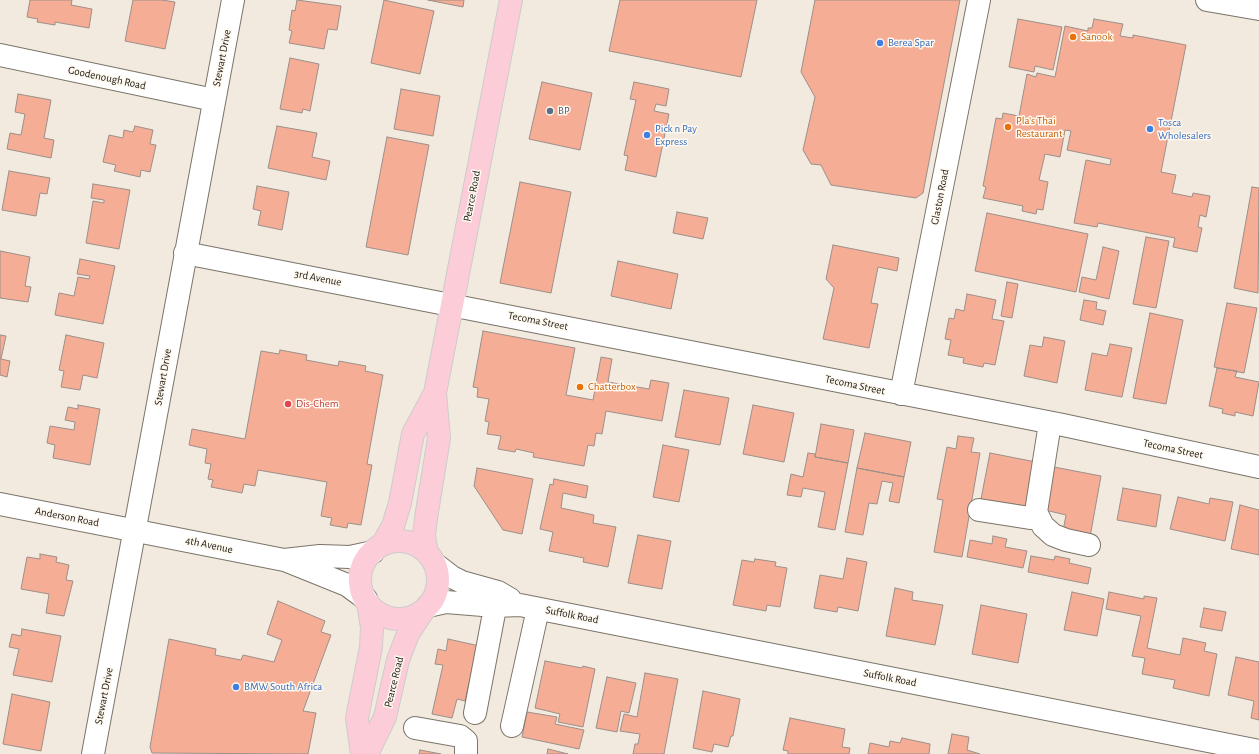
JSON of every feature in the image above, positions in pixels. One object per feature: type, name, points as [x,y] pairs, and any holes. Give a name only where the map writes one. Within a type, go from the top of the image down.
[{"type":"main road","name":"Pearce Road","points":[[366,754],[385,717],[398,660],[408,634],[437,589],[438,576],[424,536],[438,438],[435,393],[511,0]]},
{"type":"main road","name":"Pearce Road","points":[[362,754],[357,718],[371,648],[372,627],[367,601],[361,583],[361,572],[366,561],[394,526],[400,503],[413,434],[435,393]]},
{"type":"main road","points":[[377,549],[402,541],[420,547],[431,558]]},
{"type":"main road","points":[[367,601],[375,611],[393,619],[411,617],[425,608]]},
{"type":"street","name":"Stewart Drive","points":[[93,754],[185,253],[234,0]]},
{"type":"street","name":"Glaston Road","points":[[901,394],[978,0]]},
{"type":"street","points":[[1207,0],[1259,9]]},
{"type":"street","name":"Goodenough Road","points":[[0,55],[214,100]]},
{"type":"street","name":"3rd Avenue","points":[[185,253],[452,304]]},
{"type":"street","name":"Tecoma Street","points":[[452,304],[1259,466]]},
{"type":"street","points":[[1050,423],[1036,512],[1042,526],[1053,535],[1066,540],[1090,545]]},
{"type":"street","name":"Anderson Road","points":[[0,504],[135,529]]},
{"type":"street","points":[[979,510],[1030,518],[1036,512]]},
{"type":"street","name":"4th Avenue","points":[[135,529],[284,560],[347,585],[367,601]]},
{"type":"street","name":"4th Avenue","points":[[284,560],[320,556],[350,557],[377,549]]},
{"type":"street","name":"Suffolk Road","points":[[431,558],[452,578],[496,599],[529,607],[1259,751]]},
{"type":"street","points":[[475,713],[496,599]]},
{"type":"street","name":"Suffolk Road","points":[[425,608],[446,602],[496,599]]},
{"type":"street","points":[[512,726],[529,607]]},
{"type":"street","points":[[415,728],[460,736],[466,741],[466,754]]},
{"type":"building","points":[[30,0],[72,0],[71,5],[92,9],[89,28],[55,22],[55,25],[37,22],[38,19],[27,17]]},
{"type":"building","points":[[133,0],[162,0],[175,2],[165,49],[125,41]]},
{"type":"building","points":[[297,0],[341,6],[337,30],[328,29],[324,49],[289,43],[292,31],[289,30],[292,10],[295,11]]},
{"type":"building","points":[[384,0],[434,11],[420,74],[371,63]]},
{"type":"building","points":[[428,0],[464,0],[463,7]]},
{"type":"building","points":[[620,0],[757,0],[741,77],[609,51]]},
{"type":"building","points":[[815,0],[960,0],[923,193],[916,198],[831,185],[821,165],[811,164],[803,150],[815,97],[801,72]]},
{"type":"building","points":[[1018,19],[1062,27],[1053,70],[1035,66],[1034,72],[1009,67]]},
{"type":"building","points":[[1094,19],[1123,24],[1120,36],[1133,38],[1133,35],[1186,45],[1161,172],[1176,175],[1172,193],[1192,197],[1193,193],[1210,196],[1206,217],[1200,215],[1198,227],[1202,228],[1197,252],[1173,247],[1175,238],[1098,223],[1097,227],[1074,223],[1086,160],[1110,165],[1111,159],[1067,150],[1071,131],[1065,130],[1060,157],[1045,154],[1039,180],[1048,182],[1043,210],[1037,209],[1036,214],[1022,211],[1023,206],[983,198],[986,187],[983,186],[996,118],[1002,119],[1003,113],[1019,116],[1027,74],[1036,77],[1037,73],[1055,77],[1065,26],[1088,31],[1088,28],[1092,28]]},
{"type":"building","points":[[290,58],[319,64],[310,111],[303,109],[302,113],[280,109]]},
{"type":"building","points":[[542,82],[592,93],[580,150],[529,139]]},
{"type":"building","points":[[634,82],[669,89],[666,106],[656,104],[654,111],[669,114],[656,177],[625,170],[628,156],[624,155],[636,100],[630,99]]},
{"type":"building","points":[[401,89],[440,96],[433,136],[394,129]]},
{"type":"building","points":[[18,94],[51,100],[44,138],[54,140],[51,158],[7,149],[10,133],[21,135],[25,114],[15,112]]},
{"type":"building","points":[[135,126],[153,130],[150,144],[156,145],[150,172],[141,170],[140,177],[114,171],[116,165],[103,162],[109,135],[123,138],[124,130],[133,132]]},
{"type":"building","points":[[277,126],[317,133],[312,157],[330,161],[326,180],[268,168]]},
{"type":"building","points":[[387,137],[429,145],[408,255],[366,247]]},
{"type":"building","points":[[9,171],[50,178],[47,194],[40,193],[36,216],[2,210]]},
{"type":"building","points":[[520,182],[571,192],[551,293],[500,283]]},
{"type":"building","points":[[93,184],[130,190],[119,249],[86,243],[93,201],[104,203],[104,200],[91,198]]},
{"type":"building","points":[[257,186],[289,192],[282,230],[258,225],[261,211],[253,209]]},
{"type":"building","points":[[1252,187],[1259,188],[1258,293],[1234,288]]},
{"type":"building","points":[[677,212],[708,218],[703,239],[673,233]]},
{"type":"building","points":[[987,213],[1088,234],[1076,292],[975,271]]},
{"type":"building","points":[[1146,237],[1169,241],[1156,308],[1133,304]]},
{"type":"building","points":[[833,245],[899,258],[897,271],[878,267],[871,303],[878,304],[869,348],[823,339],[834,288],[826,279]]},
{"type":"building","points":[[1103,247],[1119,251],[1109,299],[1079,292],[1082,277],[1096,280]]},
{"type":"building","points":[[0,251],[30,257],[25,286],[31,287],[28,302],[0,298]]},
{"type":"building","points":[[80,259],[115,266],[103,324],[55,315],[59,293],[74,296],[78,277],[89,279],[90,276],[77,274]]},
{"type":"building","points":[[618,261],[678,274],[671,309],[611,296]]},
{"type":"building","points":[[1007,282],[1018,284],[1012,318],[1001,316]]},
{"type":"building","points":[[967,294],[996,300],[992,319],[1004,321],[995,365],[984,363],[983,367],[963,363],[964,358],[948,355],[951,340],[945,339],[949,318],[954,319],[956,309],[964,311]]},
{"type":"building","points":[[1084,300],[1097,302],[1096,309],[1106,311],[1103,325],[1080,320]]},
{"type":"building","points":[[1227,303],[1257,308],[1244,373],[1214,367]]},
{"type":"building","points":[[1150,313],[1183,320],[1166,404],[1133,398]]},
{"type":"building","points":[[483,331],[575,348],[566,395],[593,400],[601,357],[612,359],[608,382],[649,389],[651,380],[669,383],[662,421],[606,411],[602,434],[596,433],[594,446],[588,445],[584,466],[533,457],[534,453],[516,449],[515,452],[498,449],[501,436],[487,434],[489,422],[485,421],[489,399],[477,397],[478,388],[473,387]]},
{"type":"building","points":[[0,335],[6,336],[1,359],[10,361],[7,377],[0,375]]},
{"type":"building","points":[[66,335],[104,343],[97,378],[83,375],[80,390],[61,387],[64,371],[59,370]]},
{"type":"building","points":[[1044,337],[1065,341],[1057,383],[1024,376],[1030,345],[1042,347]]},
{"type":"building","points":[[1110,344],[1132,348],[1122,397],[1085,390],[1092,353],[1107,356]]},
{"type":"building","points":[[280,350],[307,355],[306,360],[338,366],[339,361],[366,366],[365,371],[383,375],[367,464],[372,465],[361,525],[348,523],[347,528],[330,525],[332,518],[321,516],[327,482],[258,470],[255,486],[244,484],[242,493],[211,487],[213,480],[208,479],[211,464],[205,463],[207,449],[189,445],[192,429],[245,439],[261,351],[279,354]]},
{"type":"building","points":[[1217,368],[1237,371],[1235,377],[1259,382],[1253,416],[1235,412],[1235,416],[1222,413],[1223,409],[1209,406]]},
{"type":"building","points":[[684,390],[729,398],[720,445],[675,437]]},
{"type":"building","points":[[78,405],[100,409],[90,465],[53,458],[55,445],[47,443],[50,426],[74,430],[75,422],[65,420],[68,407],[78,409]]},
{"type":"building","points":[[753,405],[794,413],[784,462],[743,454]]},
{"type":"building","points":[[821,424],[854,430],[848,463],[815,457]]},
{"type":"building","points":[[865,433],[911,442],[904,477],[857,468]]},
{"type":"building","points":[[958,436],[974,438],[971,452],[980,453],[962,557],[934,552],[943,500],[937,499],[947,447],[956,449]]},
{"type":"building","points":[[663,445],[689,450],[679,502],[653,497]]},
{"type":"building","points":[[808,453],[815,454],[815,457],[848,463],[835,530],[818,527],[825,492],[803,488],[801,497],[787,495],[791,474],[803,477]]},
{"type":"building","points":[[990,453],[1036,462],[1026,514],[980,504]]},
{"type":"building","points":[[1054,467],[1101,476],[1090,537],[1063,531],[1066,515],[1045,510]]},
{"type":"building","points":[[477,468],[533,479],[522,534],[503,530],[474,486]]},
{"type":"building","points":[[857,468],[904,477],[899,503],[889,501],[893,483],[882,481],[877,504],[869,503],[863,535],[845,532]]},
{"type":"building","points":[[554,479],[588,486],[586,498],[563,493],[561,508],[594,515],[593,523],[616,527],[608,567],[583,562],[584,558],[549,551],[553,532],[540,529],[550,484],[553,485]]},
{"type":"building","points":[[1123,488],[1161,495],[1156,527],[1117,520]]},
{"type":"building","points":[[1178,497],[1209,504],[1210,498],[1233,502],[1225,541],[1170,529]]},
{"type":"building","points":[[1240,505],[1259,510],[1259,555],[1231,549]]},
{"type":"building","points":[[638,535],[671,541],[662,589],[628,583]]},
{"type":"building","points":[[993,536],[1007,539],[1005,547],[1027,551],[1023,568],[967,557],[970,540],[992,544]]},
{"type":"building","points":[[40,554],[57,557],[56,562],[69,565],[66,580],[73,581],[64,616],[46,613],[49,594],[21,589],[27,557],[40,559]]},
{"type":"building","points":[[1031,556],[1054,560],[1055,556],[1070,559],[1069,563],[1091,568],[1088,584],[1028,572]]},
{"type":"building","points":[[847,558],[867,562],[858,611],[838,607],[837,612],[814,608],[820,575],[843,579]]},
{"type":"building","points":[[755,559],[776,562],[775,566],[787,568],[780,607],[767,605],[766,611],[733,605],[742,560],[754,562]]},
{"type":"building","points":[[895,588],[913,592],[912,600],[943,605],[935,645],[886,636]]},
{"type":"building","points":[[1072,592],[1104,599],[1097,636],[1064,630]]},
{"type":"building","points":[[1109,592],[1144,599],[1144,596],[1157,598],[1147,648],[1180,655],[1183,638],[1206,643],[1204,651],[1217,654],[1209,696],[1173,688],[1175,680],[1142,674],[1145,658],[1132,656],[1141,616],[1106,609]]},
{"type":"building","name":"BMW South Africa","points":[[278,601],[325,621],[321,632],[331,635],[303,711],[316,713],[308,754],[152,753],[150,747],[169,639],[216,649],[215,655],[241,660],[243,655],[274,662],[282,640],[267,634]]},
{"type":"building","points":[[981,605],[1027,614],[1018,663],[972,654]]},
{"type":"building","points":[[1204,608],[1226,612],[1222,631],[1200,627]]},
{"type":"building","points":[[22,629],[61,636],[52,682],[13,675],[19,649],[9,647],[12,634],[21,636]]},
{"type":"building","points":[[448,639],[484,647],[476,684],[469,683],[465,701],[457,699],[452,718],[432,714],[443,665],[435,664],[438,649],[446,651]]},
{"type":"building","points":[[1236,657],[1259,662],[1259,720],[1251,718],[1254,701],[1228,695]]},
{"type":"building","points":[[545,661],[595,669],[583,727],[558,722],[560,714],[535,708]]},
{"type":"building","points":[[645,673],[678,679],[664,754],[633,754],[635,744],[638,744],[640,734],[620,731],[624,714],[637,717]]},
{"type":"building","points":[[607,677],[636,683],[629,713],[621,711],[617,732],[596,728]]},
{"type":"building","points":[[703,691],[740,699],[733,736],[731,736],[728,747],[714,744],[712,752],[693,748]]},
{"type":"building","points":[[12,694],[50,702],[41,751],[3,744]]},
{"type":"building","points":[[527,712],[557,717],[555,724],[584,730],[579,749],[522,737]]},
{"type":"building","points":[[790,718],[845,729],[842,747],[850,748],[849,754],[788,754],[788,751],[783,750]]},
{"type":"building","points":[[952,734],[969,737],[967,750],[980,754],[948,754]]},
{"type":"building","points":[[902,738],[930,744],[929,754],[868,754],[870,743],[889,747],[890,741],[900,743]]},
{"type":"building","points":[[548,749],[568,754],[547,754]]},
{"type":"building","points":[[420,750],[441,754],[419,754]]},
{"type":"place","name":"Sanook","points":[[1073,37]]},
{"type":"place","name":"Berea Spar","points":[[880,43]]},
{"type":"place","name":"BP","points":[[550,111]]},
{"type":"place","name":"Pla's Thai Restaurant","points":[[1008,127]]},
{"type":"place","name":"Tosca Wholesalers","points":[[1150,129]]},
{"type":"place","name":"Pick n Pay Express","points":[[647,135]]},
{"type":"place","name":"Chatterbox","points":[[580,387]]},
{"type":"place","name":"Dis-Chem","points":[[288,404]]},
{"type":"place","name":"BMW South Africa","points":[[236,687]]}]
